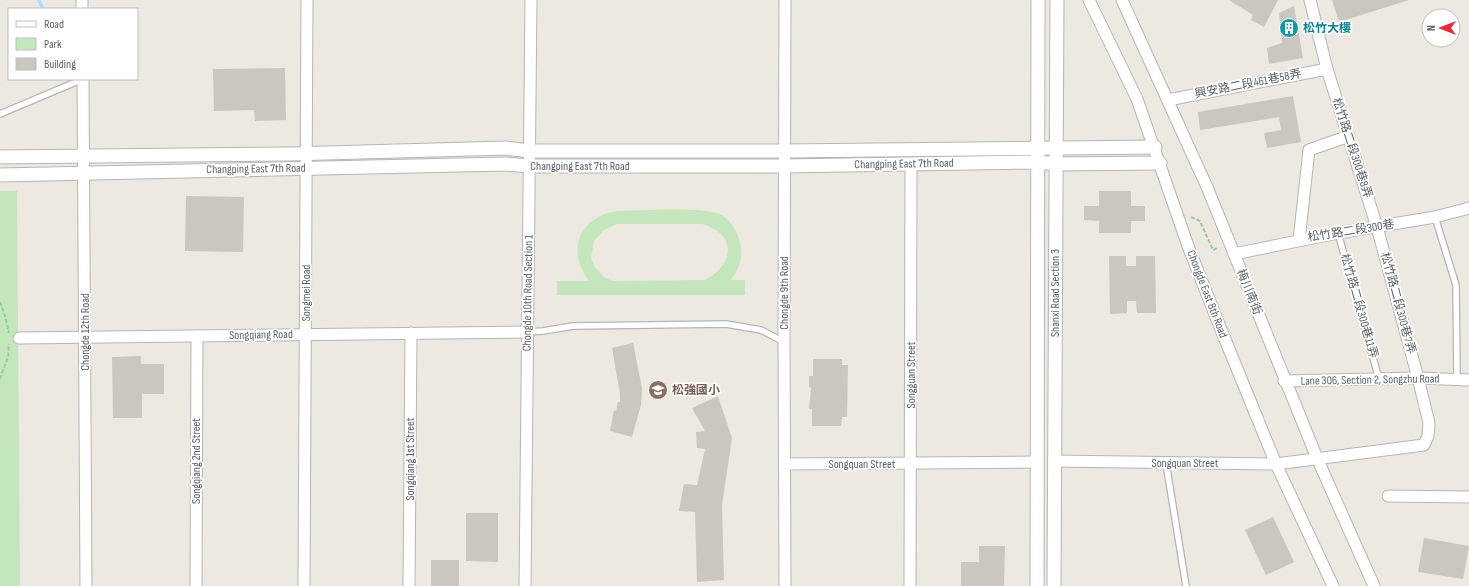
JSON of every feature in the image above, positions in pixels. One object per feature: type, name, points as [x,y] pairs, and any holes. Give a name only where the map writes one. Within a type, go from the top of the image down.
[{"type":"street","name":"Songmei Road","points":[[304,586],[307,0]]},
{"type":"street","name":"Chongde 10th Road Section 1","points":[[524,586],[531,0]]},
{"type":"street","name":"Chongde 9th Road","points":[[785,0],[785,586]]},
{"type":"street","name":"Shanxi Road Section 3","points":[[1037,586],[1036,462],[1038,0]]},
{"type":"street","name":"Shanxi Road Section 3","points":[[1054,586],[1057,0]]},
{"type":"street","name":"Chongde East 8th Road","points":[[1089,0],[1137,99],[1191,253],[1276,464],[1333,586]]},
{"type":"street","name":"梅川南街","points":[[1122,0],[1207,188],[1316,458],[1374,586]]},
{"type":"street","name":"松竹路二段300巷8弄","points":[[1310,0],[1327,69],[1378,227]]},
{"type":"street","name":"興安路二段461巷58弄","points":[[1168,100],[1327,69]]},
{"type":"street","name":"Chongde 12th Road","points":[[83,80],[86,586]]},
{"type":"street","points":[[1299,240],[1308,150],[1348,136]]},
{"type":"street","name":"Changping East 7th Road","points":[[0,157],[84,157],[505,148],[530,151],[785,151],[1155,147]]},
{"type":"street","name":"Changping East 7th Road","points":[[0,175],[505,164],[530,166],[784,166],[911,163],[1160,163]]},
{"type":"street","name":"Songguan Street","points":[[910,586],[911,163]]},
{"type":"street","name":"松竹路二段300巷","points":[[1234,254],[1299,240],[1435,217],[1469,208]]},
{"type":"street","name":"松竹路二段300巷7弄","points":[[1316,458],[1424,445],[1428,436],[1429,423],[1378,227]]},
{"type":"street","name":"Songqiang Road","points":[[19,338],[527,332]]},
{"type":"street","name":"Songqiang 1st Street","points":[[409,586],[411,333]]},
{"type":"street","name":"Songqiang 2nd Street","points":[[196,336],[196,586]]},
{"type":"street","name":"Lane 306, Section 2, Songzhu Road","points":[[1284,381],[1418,378],[1469,380]]},
{"type":"street","name":"Songquan Street","points":[[1054,461],[1276,464],[1316,458]]},
{"type":"street","name":"Songquan Street","points":[[784,464],[1036,462]]},
{"type":"street","points":[[1388,496],[1469,497]]},
{"type":"lane","points":[[0,114],[81,80]]},
{"type":"lane","name":"Lane 306, Section 2, Songzhu Road","points":[[1435,217],[1456,285],[1457,379]]},
{"type":"lane","name":"松竹路二段300巷11弄","points":[[1338,233],[1379,379]]},
{"type":"lane","points":[[527,332],[573,326],[726,324],[761,330],[784,342]]},
{"type":"lane","points":[[1166,463],[1186,586]]},
{"type":"path","points":[[1191,217],[1200,221],[1213,250],[1217,248]]},
{"type":"path","points":[[0,302],[5,316],[9,344],[8,357],[0,378]]},
{"type":"green space","points":[[0,191],[17,191],[20,586],[0,586]]},
{"type":"green space","points":[[687,210],[713,212],[725,217],[736,231],[741,248],[741,258],[731,280],[745,280],[745,295],[557,295],[557,281],[589,281],[582,270],[578,258],[580,237],[585,228],[593,220],[604,214],[617,211]],"holes":[[[617,224],[702,224],[721,235],[726,242],[728,250],[722,266],[705,280],[613,281],[604,277],[595,267],[591,258],[594,241],[604,230]]]},
{"type":"building","points":[[1229,0],[1278,0],[1264,27],[1251,20],[1253,15]]},
{"type":"building","points":[[1332,0],[1409,0],[1339,22]]},
{"type":"building","name":"松竹大樓","points":[[1294,6],[1303,58],[1269,64],[1267,48],[1282,43],[1279,13]]},
{"type":"building","points":[[285,68],[286,120],[255,121],[254,110],[214,111],[213,69]]},
{"type":"building","points":[[1293,96],[1301,142],[1267,148],[1264,133],[1281,130],[1279,117],[1200,130],[1198,112]]},
{"type":"building","points":[[1099,191],[1131,191],[1131,206],[1145,206],[1145,221],[1131,221],[1131,233],[1099,233],[1099,221],[1084,220],[1084,206],[1099,206]]},
{"type":"building","points":[[186,196],[244,197],[243,252],[185,251]]},
{"type":"building","points":[[1109,256],[1126,256],[1126,266],[1136,266],[1136,256],[1155,256],[1156,313],[1137,313],[1136,301],[1127,301],[1127,313],[1110,314]]},
{"type":"building","points":[[633,343],[642,388],[641,405],[632,437],[610,431],[614,410],[616,411],[618,402],[620,402],[612,348]]},
{"type":"building","points":[[141,356],[141,364],[164,364],[164,394],[142,394],[142,418],[113,418],[112,357]]},
{"type":"building","points":[[813,359],[842,359],[842,365],[848,365],[847,417],[842,417],[841,426],[812,426],[812,409],[809,409],[811,388],[809,387],[809,376],[813,376]]},
{"type":"building","points":[[718,396],[732,438],[722,505],[724,580],[697,582],[695,512],[679,511],[684,484],[697,485],[705,449],[697,448],[696,432],[705,431],[692,408]]},
{"type":"building","points":[[466,513],[498,513],[498,562],[466,561]]},
{"type":"building","points":[[1273,517],[1294,562],[1266,575],[1245,530]]},
{"type":"building","points":[[1424,538],[1469,546],[1463,579],[1418,572]]},
{"type":"building","points":[[979,546],[1005,546],[1004,586],[961,586],[961,562],[979,562]]},
{"type":"building","points":[[431,560],[459,560],[459,586],[431,586]]},
{"type":"waterway","points":[[39,0],[43,8]]},
{"type":"place","name":"松竹大樓","points":[[1289,28]]},
{"type":"place","name":"松強國小","points":[[658,390]]}]
